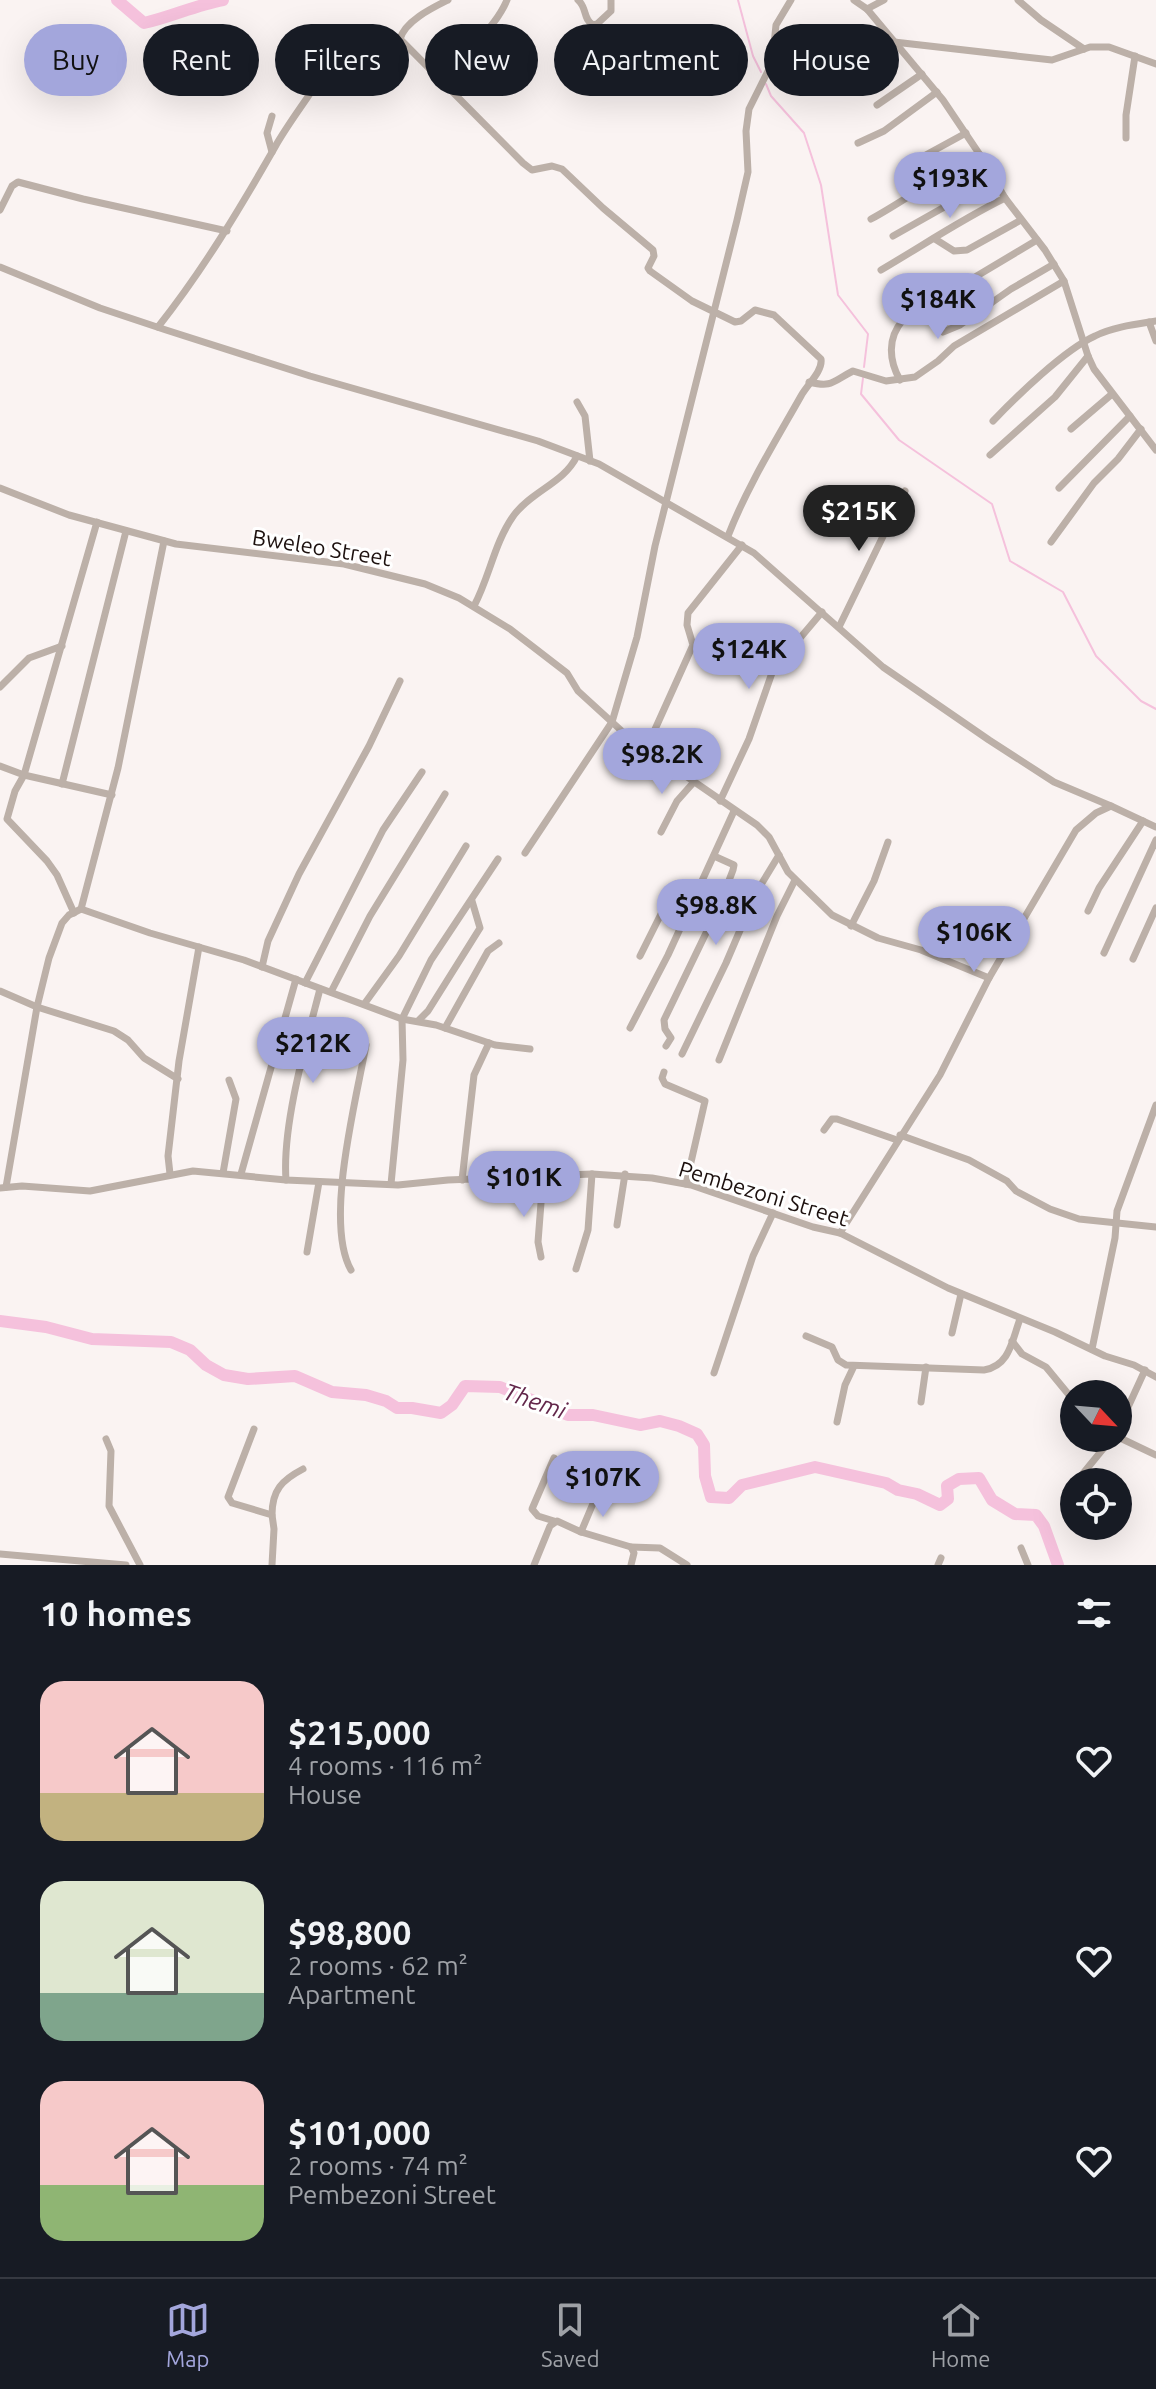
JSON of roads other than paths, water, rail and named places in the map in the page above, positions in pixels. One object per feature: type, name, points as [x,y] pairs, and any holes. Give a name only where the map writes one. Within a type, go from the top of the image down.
[{"type":"street","points":[[425,65],[400,39],[402,32],[448,0]]},
{"type":"street","points":[[490,24],[507,0]]},
{"type":"street","points":[[578,0],[584,7],[587,21],[593,25],[611,11],[611,0]]},
{"type":"street","points":[[525,853],[612,722],[637,637],[655,546],[727,267],[748,172],[746,131],[749,109],[772,63],[776,25],[791,0]]},
{"type":"street","points":[[854,0],[867,9],[879,24]]},
{"type":"street","points":[[867,9],[884,0]]},
{"type":"street","points":[[1018,0],[1084,49]]},
{"type":"street","points":[[899,43],[1052,60],[1084,49],[1109,47],[1156,64]]},
{"type":"street","points":[[899,48],[937,92],[1005,198],[1054,264],[1064,281],[1088,356],[1101,381],[1156,450]]},
{"type":"street","points":[[1126,138],[1126,115],[1135,56]]},
{"type":"street","points":[[877,105],[922,74]]},
{"type":"street","points":[[858,143],[884,131],[937,92]]},
{"type":"street","points":[[158,327],[193,283],[227,231],[308,96]]},
{"type":"street","points":[[456,96],[527,167],[538,171],[552,166],[562,169],[653,250],[654,256],[648,268],[650,271],[713,312],[735,322],[755,310],[774,315],[821,359],[821,367],[809,382],[748,490],[728,536]]},
{"type":"street","points":[[272,116],[267,133],[272,152]]},
{"type":"street","points":[[902,168],[966,133]]},
{"type":"street","points":[[871,219],[980,155]]},
{"type":"street","points":[[893,236],[994,179]]},
{"type":"street","points":[[0,210],[12,186],[18,182],[227,231]]},
{"type":"street","points":[[881,270],[1005,198]]},
{"type":"street","points":[[935,239],[954,251],[967,250],[1021,220]]},
{"type":"street","points":[[900,380],[890,359],[894,332],[903,320],[1037,240]]},
{"type":"street","points":[[943,332],[960,325],[1011,289],[1054,264]]},
{"type":"street","points":[[0,267],[100,308],[270,364],[538,441],[590,461],[754,553],[883,667],[989,740],[1054,782],[1156,827]]},
{"type":"street","points":[[809,382],[824,386],[853,371],[886,381],[915,377],[954,346],[1064,281]]},
{"type":"street","points":[[993,421],[1034,381],[1084,342],[1101,333],[1153,321],[1156,341]]},
{"type":"street","points":[[990,455],[1055,397],[1088,356]]},
{"type":"street","points":[[1071,429],[1112,394]]},
{"type":"street","points":[[577,402],[584,412],[590,461]]},
{"type":"street","points":[[1059,488],[1130,416]]},
{"type":"street","points":[[1051,542],[1094,483],[1141,429]]},
{"type":"street","points":[[474,606],[506,527],[528,500],[568,471],[577,456]]},
{"type":"street","points":[[0,501],[3,490]]},
{"type":"street","name":"Bweleo Street","points":[[3,490],[164,541],[198,548],[344,564],[425,584],[474,606],[567,673],[578,691],[612,722],[764,831],[795,880],[832,915],[878,938],[921,950],[989,978]]},
{"type":"street","points":[[839,627],[905,491]]},
{"type":"street","points":[[7,819],[15,791],[24,775],[97,522]]},
{"type":"street","points":[[62,784],[126,531]]},
{"type":"street","points":[[3,1187],[49,958],[62,923],[78,911],[112,795],[164,541]]},
{"type":"street","points":[[647,747],[693,645],[687,625],[688,613],[742,545]]},
{"type":"street","points":[[720,801],[749,739],[773,670],[822,612]]},
{"type":"street","points":[[0,687],[29,658],[62,646]]},
{"type":"street","points":[[262,967],[268,941],[299,874],[369,746],[400,681]]},
{"type":"street","points":[[0,766],[24,775],[112,795]]},
{"type":"street","points":[[305,983],[383,830],[422,772]]},
{"type":"street","points":[[661,832],[677,801],[693,783]]},
{"type":"street","points":[[331,992],[370,916],[445,794]]},
{"type":"street","points":[[840,1233],[940,1075],[989,978],[1066,843],[1083,822],[1111,806]]},
{"type":"street","points":[[0,808],[47,861],[78,911],[262,967],[402,1019],[445,1028],[489,1043],[530,1049]]},
{"type":"street","points":[[630,1028],[668,955],[734,811]]},
{"type":"street","points":[[1088,911],[1099,888],[1143,821]]},
{"type":"street","points":[[1104,953],[1156,840]]},
{"type":"street","points":[[851,926],[874,881],[888,842]]},
{"type":"street","points":[[365,1003],[399,956],[466,846]]},
{"type":"street","points":[[682,1054],[756,893],[779,855]]},
{"type":"street","points":[[666,1046],[671,1038],[664,1020],[733,870],[734,865],[730,862],[714,856]]},
{"type":"street","points":[[391,1184],[403,1060],[402,1019],[431,960],[498,859]]},
{"type":"street","points":[[719,1060],[777,916],[795,880]]},
{"type":"street","points":[[640,956],[676,884],[698,889]]},
{"type":"street","points":[[418,1021],[428,1011],[480,928],[472,901]]},
{"type":"street","points":[[1133,959],[1156,908]]},
{"type":"street","points":[[445,1028],[488,951],[499,943]]},
{"type":"street","points":[[170,1174],[169,1141],[179,1061],[199,947]]},
{"type":"street","points":[[241,1174],[296,979]]},
{"type":"street","points":[[286,1180],[300,1066],[320,989]]},
{"type":"street","points":[[0,991],[37,1007],[114,1031],[128,1040],[144,1058],[178,1079]]},
{"type":"street","points":[[462,1180],[474,1075],[489,1043]]},
{"type":"street","points":[[351,1270],[340,1235],[343,1183],[366,1045]]},
{"type":"street","points":[[664,1072],[662,1078],[665,1084],[705,1101],[686,1184]]},
{"type":"street","points":[[223,1173],[236,1099],[229,1080]]},
{"type":"street","points":[[1092,1349],[1117,1211],[1156,1105]]},
{"type":"street","points":[[824,1130],[832,1119],[837,1119],[969,1160],[1007,1181],[1016,1191],[1050,1209],[1079,1219],[1156,1227]]},
{"type":"street","name":"Pembezoni Street","points":[[3,1187],[90,1191],[193,1171],[286,1180],[391,1184],[625,1174],[686,1184],[840,1233],[961,1294],[1156,1377]]},
{"type":"street","points":[[576,1269],[588,1230],[592,1174]]},
{"type":"street","points":[[617,1225],[625,1174]]},
{"type":"street","points":[[541,1257],[538,1242],[543,1177]]},
{"type":"street","points":[[307,1252],[319,1182]]},
{"type":"street","points":[[714,1373],[753,1256],[773,1213]]},
{"type":"street","points":[[952,1333],[961,1294]]},
{"type":"street","points":[[806,1336],[832,1347],[841,1363],[854,1366],[993,1369],[1004,1361],[1020,1319]]},
{"type":"street","points":[[1012,1341],[1022,1354],[1046,1367],[1060,1384]]},
{"type":"street","points":[[837,1422],[845,1385],[854,1366]]},
{"type":"street","points":[[921,1402],[926,1367]]},
{"type":"street","points":[[1132,1398],[1145,1370]]},
{"type":"street","points":[[254,1429],[228,1497],[232,1503],[272,1515]]},
{"type":"street","points":[[106,1439],[111,1451],[109,1506],[140,1565]]},
{"type":"street","points":[[1132,1444],[1156,1455]]},
{"type":"street","points":[[1088,1468],[1101,1452]]},
{"type":"street","points":[[554,1458],[532,1509],[538,1516],[631,1547],[660,1548],[687,1565]]},
{"type":"street","points":[[272,1565],[272,1515],[278,1486],[285,1478],[303,1469]]},
{"type":"street","points":[[581,1532],[597,1494]]},
{"type":"street","points":[[534,1565],[554,1521]]},
{"type":"street","points":[[631,1547],[634,1553],[631,1565]]},
{"type":"street","points":[[1021,1548],[1028,1565]]},
{"type":"street","points":[[0,1554],[58,1562],[126,1565]]},
{"type":"waterway","points":[[117,0],[144,23],[223,0]]},
{"type":"waterway","points":[[738,0],[753,56],[761,72]]},
{"type":"waterway","points":[[771,96],[804,133],[821,185],[838,295],[868,334],[864,367]]},
{"type":"waterway","points":[[863,378],[861,394],[899,440],[992,504],[1010,561],[1063,592],[1096,656],[1141,701],[1156,709]]},
{"type":"waterway","name":"Themi","points":[[0,1321],[46,1327],[92,1339],[171,1342],[190,1350],[206,1365],[224,1375],[248,1379],[295,1376],[332,1392],[366,1395],[397,1408],[441,1413],[452,1405],[465,1386],[500,1387],[568,1415],[593,1415],[640,1425],[660,1421],[697,1434],[704,1445],[705,1476],[711,1497],[729,1498],[742,1485],[815,1467],[886,1483],[940,1505],[948,1499],[947,1486],[959,1479],[979,1478],[992,1500],[1015,1514],[1036,1515],[1044,1526],[1058,1565]]}]
